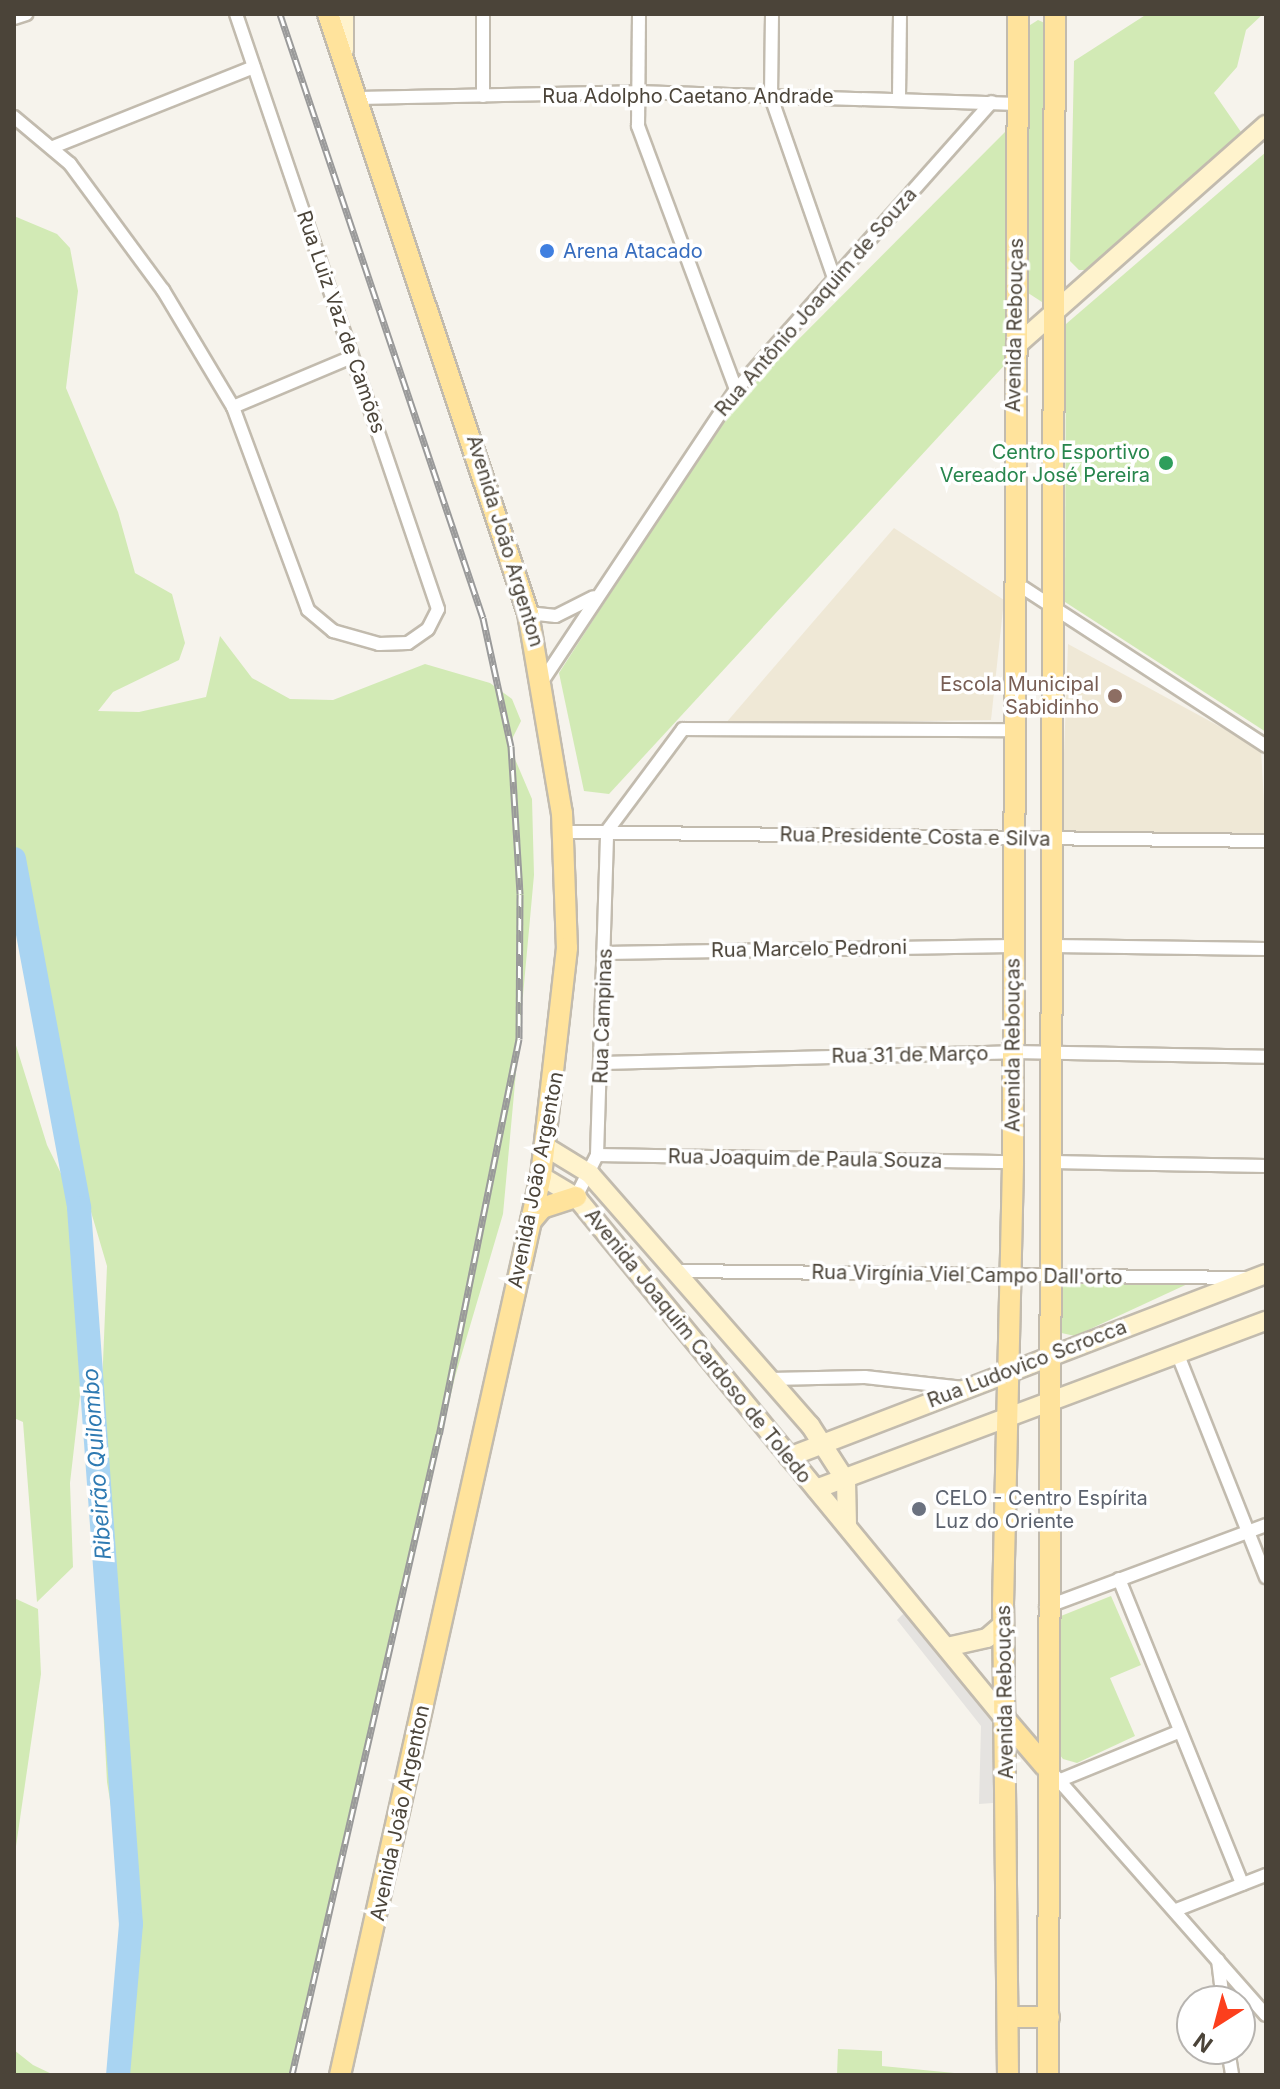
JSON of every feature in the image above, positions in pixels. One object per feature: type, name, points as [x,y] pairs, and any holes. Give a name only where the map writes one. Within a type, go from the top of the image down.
[{"type":"main road","name":"Avenida João Argenton","points":[[328,14],[528,613],[545,677],[563,832],[565,989],[541,1176],[340,2075]]},
{"type":"main road","name":"Avenida Rebouças","points":[[1008,2075],[1003,1624],[1013,1162],[1011,840],[1014,730],[1010,579],[1016,346],[1018,14]]},
{"type":"main road","name":"Avenida Rebouças","points":[[1048,2075],[1045,1766],[1048,1276],[1053,1162],[1055,14]]},
{"type":"main road","points":[[531,1221],[542,1208],[576,1197]]},
{"type":"main road","points":[[1004,1718],[1045,1766]]},
{"type":"main road","points":[[1009,2017],[1049,2017]]},
{"type":"street","points":[[14,18],[26,14]]},
{"type":"street","name":"Rua Luiz Vaz de Camões","points":[[233,407],[308,610],[333,631],[379,644],[408,643],[428,629],[438,609],[236,14]]},
{"type":"street","points":[[343,57],[344,14]]},
{"type":"street","points":[[483,14],[483,96]]},
{"type":"street","points":[[639,14],[638,126],[736,390]]},
{"type":"street","points":[[772,14],[771,97],[833,275]]},
{"type":"street","points":[[899,97],[900,14]]},
{"type":"street","points":[[53,147],[254,67]]},
{"type":"street","name":"Rua Adolpho Caetano Andrade","points":[[358,98],[636,92],[771,97],[899,97],[1018,104]]},
{"type":"street","name":"Rua Antônio Joaquim de Souza","points":[[545,677],[736,390],[833,275],[992,102]]},
{"type":"street","points":[[14,117],[53,147],[163,290],[233,407],[352,357]]},
{"type":"street","points":[[1016,346],[1266,125]]},
{"type":"street","points":[[1010,579],[1266,746]]},
{"type":"street","name":"Rua Antônio Joaquim de Souza","points":[[528,613],[556,616],[600,593]]},
{"type":"street","points":[[607,831],[683,729],[1014,730]]},
{"type":"street","name":"Rua Campinas","points":[[576,1197],[597,1155],[603,1063],[607,831]]},
{"type":"street","name":"Rua Presidente Costa e Silva","points":[[563,832],[1266,841]]},
{"type":"street","name":"Rua Marcelo Pedroni","points":[[605,953],[1012,946]]},
{"type":"street","points":[[1053,946],[1266,949]]},
{"type":"street","name":"Rua 31 de Março","points":[[603,1063],[1013,1052],[1266,1057]]},
{"type":"street","name":"Avenida Joaquim Cardoso de Toledo","points":[[546,1147],[590,1174],[682,1271],[825,1445],[846,1481],[847,1526]]},
{"type":"street","name":"Rua Joaquim de Paula Souza","points":[[597,1155],[1013,1162]]},
{"type":"street","points":[[1053,1162],[1266,1166]]},
{"type":"street","name":"Avenida Joaquim Cardoso de Toledo","points":[[541,1176],[576,1197],[1004,1718]]},
{"type":"street","name":"Rua Virgínia Viel Campo Dall'orto","points":[[682,1271],[1259,1276]]},
{"type":"street","name":"Rua Ludovico Scrocca","points":[[789,1457],[1259,1276]]},
{"type":"street","points":[[816,1489],[846,1481],[1266,1321]]},
{"type":"street","points":[[1178,1355],[1266,1577]]},
{"type":"street","points":[[770,1379],[865,1377],[963,1388]]},
{"type":"street","points":[[1046,1607],[1266,1525]]},
{"type":"street","points":[[1119,1579],[1178,1732],[1242,1884]]},
{"type":"street","points":[[947,1647],[987,1638],[1003,1624]]},
{"type":"street","points":[[1063,1779],[1178,1732]]},
{"type":"street","points":[[1045,1766],[1063,1779],[1266,2015]]},
{"type":"street","points":[[1176,1910],[1266,1875]]},
{"type":"street","points":[[1218,1960],[1221,1985]]},
{"type":"shaded area","points":[[894,528],[1004,600],[991,720],[725,724]]},
{"type":"shaded area","name":"Escola Municipal Sabidinho","points":[[1068,644],[1261,749],[1266,839],[1061,837]]},
{"type":"shaded area","points":[[905,1612],[993,1721],[993,1803],[979,1804],[981,1726],[897,1620]]},
{"type":"green space","points":[[1147,14],[1263,14],[1246,30],[1237,67],[1214,93],[1241,132],[1089,270],[1079,270],[1070,261],[1074,61]]},
{"type":"green space","points":[[1038,20],[1047,24],[1042,302],[1025,291],[1027,27]]},
{"type":"green space","points":[[1013,124],[1012,357],[609,794],[584,791],[559,673],[729,409]]},
{"type":"green space","name":"Centro Esportivo Vereador José Pereira","points":[[1266,152],[1266,732],[1065,602],[1066,324]]},
{"type":"green space","points":[[14,216],[57,234],[70,248],[78,291],[66,388],[118,512],[135,573],[172,594],[185,643],[179,660],[113,692],[98,711],[139,712],[206,697],[220,636],[252,678],[290,699],[333,700],[425,664],[490,683],[512,699],[521,721],[509,745],[532,799],[534,875],[503,1214],[455,1377],[291,2075],[109,2075],[121,2052],[127,2005],[125,1892],[107,1782],[95,1553],[107,1266],[66,1127],[14,873]]},
{"type":"green space","points":[[14,1039],[47,1145],[73,1198],[85,1252],[85,1352],[70,1483],[73,1567],[37,1602],[23,1422],[14,1418]]},
{"type":"green space","points":[[1059,1281],[1194,1281],[1075,1336],[1057,1332]]},
{"type":"green space","points":[[1111,1596],[1141,1665],[1110,1678],[1135,1736],[1077,1763],[1063,1759],[1056,1750],[1061,1616]]},
{"type":"green space","points":[[14,1598],[38,1609],[41,1674],[14,1860]]},
{"type":"green space","points":[[838,2049],[882,2051],[882,2066],[975,2075],[837,2075]]},
{"type":"green space","points":[[14,2050],[33,2065],[54,2075],[14,2075]]},
{"type":"waterway","name":"Ribeirão Quilombo","points":[[14,859],[79,1208],[131,1924],[118,2075]]},
{"type":"railway","points":[[280,14],[483,618],[511,746],[520,894],[519,1039],[439,1434],[292,2075]]},
{"type":"place","name":"Arena Atacado","points":[[547,251]]},
{"type":"place","name":"Centro Esportivo Vereador José Pereira","points":[[1166,463]]},
{"type":"place","name":"Escola Municipal Sabidinho","points":[[1115,696]]},
{"type":"place","name":"CELO - Centro Espírita Luz do Oriente","points":[[919,1509]]}]
